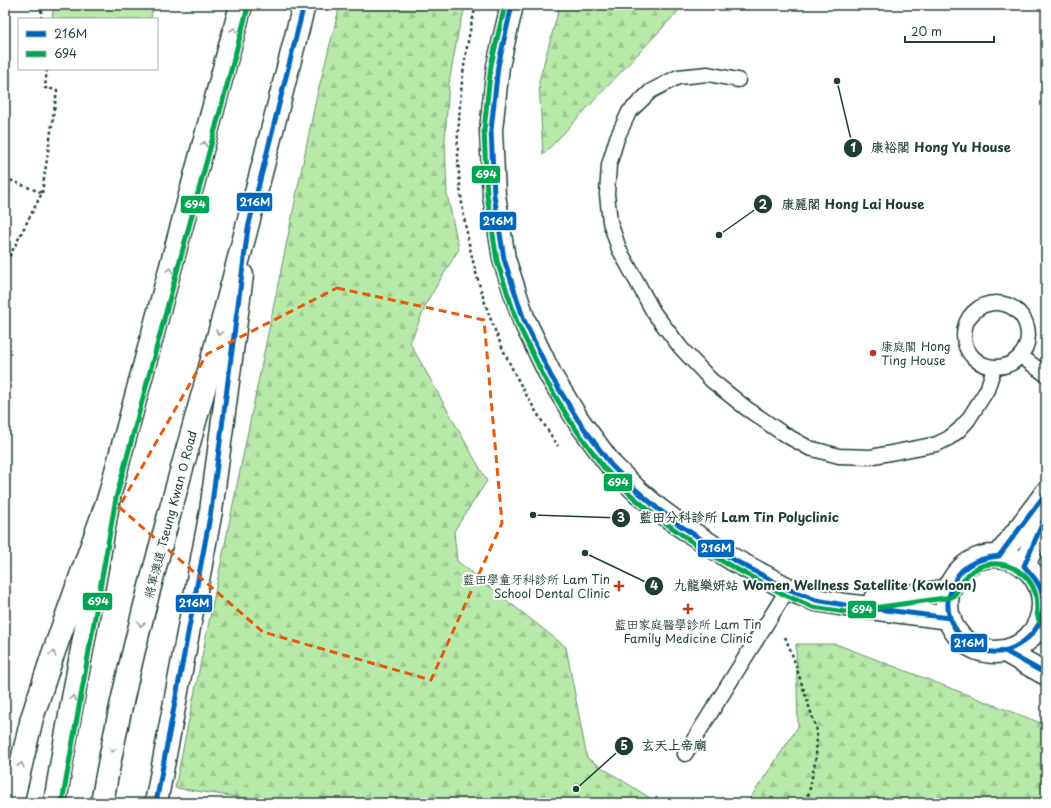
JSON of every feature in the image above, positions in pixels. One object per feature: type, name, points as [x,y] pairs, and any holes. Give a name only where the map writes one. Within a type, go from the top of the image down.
[{"type":"main road","points":[[12,803],[32,718],[52,657],[110,497],[241,5]]},
{"type":"main road","name":"將軍澳道 Tseung Kwan O Road","points":[[102,803],[125,690],[155,567],[248,228],[304,5]]},
{"type":"main road","points":[[512,5],[498,66],[492,123],[494,195],[504,259],[524,320],[551,376],[578,420],[611,465],[658,509],[706,543],[732,559],[788,589],[816,600],[950,618]]},
{"type":"main road","name":"將軍澳道 Tseung Kwan O Road","points":[[156,803],[211,511],[248,228]]},
{"type":"main road","points":[[999,556],[1046,493]]},
{"type":"main road","points":[[55,803],[66,736],[98,571],[110,497]]},
{"type":"main road","points":[[1024,566],[1046,515]]},
{"type":"main road","points":[[999,556],[1012,559],[1024,566],[1034,575],[1044,600],[1044,616],[1035,630],[1022,643],[1005,651],[991,652],[977,648],[965,641],[956,631],[950,618],[947,604],[950,590],[957,575],[969,564],[983,557],[999,556]]},
{"type":"main road","points":[[846,605],[950,590]]},
{"type":"main road","points":[[1005,651],[1046,674]]},
{"type":"lane","points":[[738,80],[708,74],[678,77],[651,91],[629,112],[616,138],[609,165],[607,194],[610,222],[619,249],[654,313],[681,348],[712,380],[746,408],[782,434],[809,448],[839,456],[870,457],[930,446],[949,438],[959,430],[988,390],[994,368]]},
{"type":"lane","points":[[992,303],[1002,303],[1012,307],[1020,313],[1026,322],[1028,343],[1021,356],[1011,364],[994,368],[983,365],[975,360],[968,352],[964,342],[964,331],[967,321],[973,312],[982,306],[992,303]]},
{"type":"lane","points":[[1021,356],[1046,375]]},
{"type":"lane","points":[[685,754],[788,589]]},
{"type":"path","points":[[41,18],[42,5]]},
{"type":"path","points":[[5,265],[42,193],[57,90],[45,88],[47,70]]},
{"type":"path","points":[[5,178],[42,193]]},
{"type":"path","points":[[792,654],[817,731],[816,757],[809,793],[803,803]]},
{"type":"highlighted area","points":[[337,288],[484,320],[502,523],[431,680],[263,632],[119,507],[207,354]]},
{"type":"green space","points":[[54,5],[153,5],[151,18],[52,18]]},
{"type":"green space","points":[[340,5],[466,5],[459,28],[449,83],[445,139],[447,194],[459,249],[428,300],[410,343],[487,481],[454,531],[457,561],[566,647],[587,758],[658,803],[280,803],[175,788],[316,99]]},
{"type":"green space","points":[[560,5],[684,5],[543,155],[539,81]]},
{"type":"green space","points":[[796,644],[836,644],[1046,725],[1046,803],[747,803],[798,727]]},
{"type":"transit line","name":"216M","points":[[156,803],[211,511],[248,228],[304,5]]},
{"type":"transit line","name":"694","points":[[505,5],[491,65],[484,130],[487,195],[497,261],[517,322],[545,379],[572,424],[605,469],[653,514],[702,549],[785,595],[813,607],[845,612],[952,597],[970,573],[979,567],[988,564],[998,564],[1016,570],[1024,575],[1031,583],[1036,596],[1037,615],[1040,622]]},
{"type":"transit line","name":"216M","points":[[512,5],[498,66],[491,130],[494,195],[504,259],[524,320],[551,376],[578,420],[611,465],[658,509],[681,526],[732,559],[788,589],[816,600],[950,618]]},
{"type":"transit line","name":"694","points":[[62,803],[116,498],[248,7]]},
{"type":"transit line","name":"216M","points":[[1046,493],[999,556],[970,564],[955,580],[948,600],[949,613],[952,623],[958,632],[965,640],[974,646],[994,652],[1013,648],[1028,637],[1039,623],[1044,606],[1042,592],[1036,580],[1024,566],[1046,515]]},
{"type":"transit line","name":"216M","points":[[1005,651],[1046,674]]},
{"type":"place","name":"康裕閣 Hong Yu House","points":[[837,81]]},
{"type":"place","name":"康麗閣 Hong Lai House","points":[[719,235]]},
{"type":"place","name":"康庭閣 Hong Ting House","points":[[873,353]]},
{"type":"place","name":"藍田分科診所 Lam Tin Polyclinic","points":[[533,515]]},
{"type":"place","name":"九龍樂妍站 Women Wellness Satellite (Kowloon)","points":[[585,553]]},
{"type":"place","name":"藍田學童牙科診所 Lam Tin School Dental Clinic","points":[[619,586]]},
{"type":"place","name":"藍田家庭醫學診所 Lam Tin Family Medicine Clinic","points":[[688,609]]},
{"type":"place","name":"玄天上帝廟","points":[[576,789]]}]
